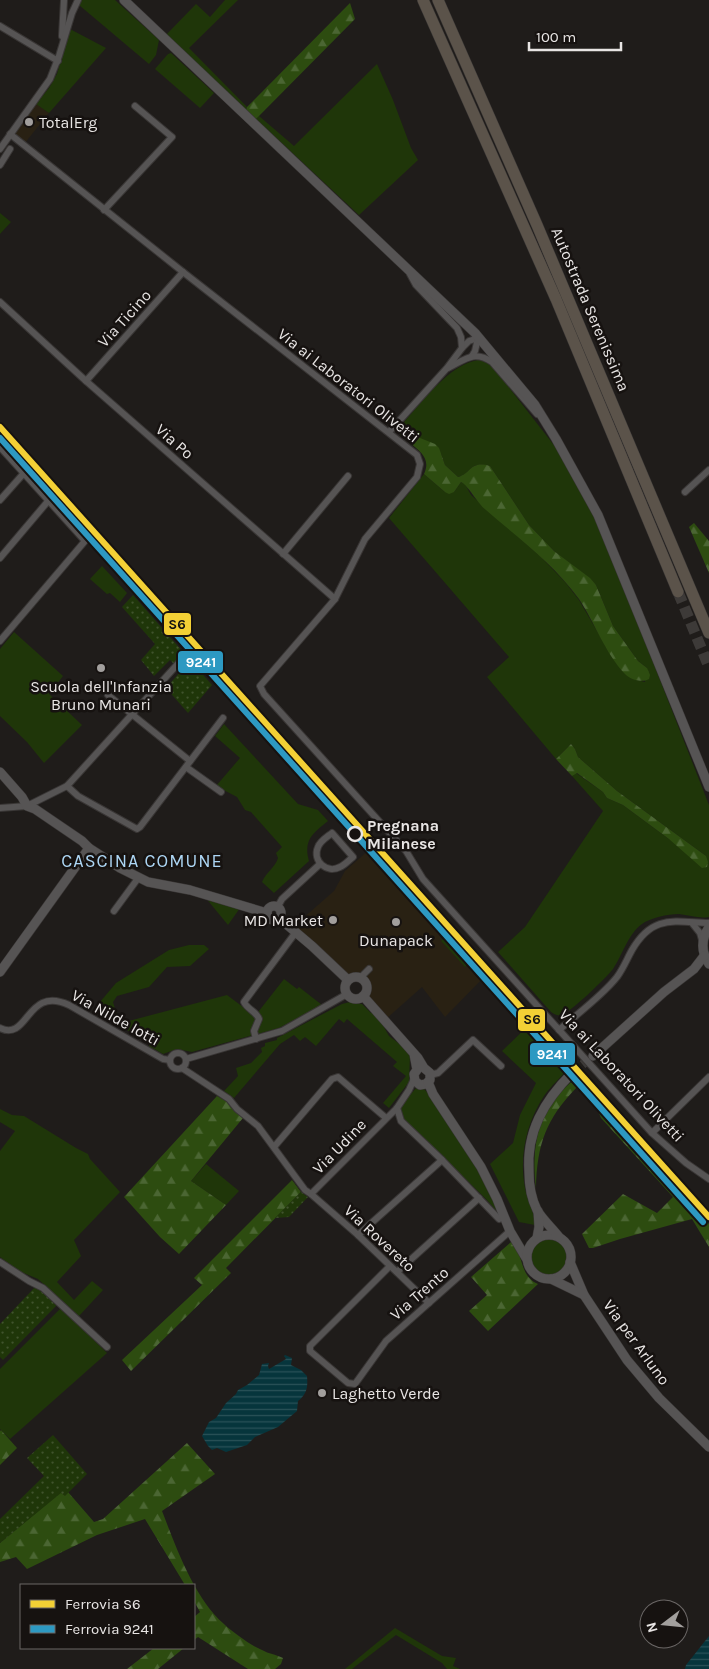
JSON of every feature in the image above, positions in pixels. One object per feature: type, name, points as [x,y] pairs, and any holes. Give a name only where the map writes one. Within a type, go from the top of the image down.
[{"type":"highway","name":"Autostrada Serenissima","points":[[423,0],[556,299],[678,592]]},
{"type":"highway","name":"Autostrada Serenissima","points":[[438,0],[553,262],[709,633]]},
{"type":"street","points":[[0,150],[50,79],[58,58],[77,2],[65,0],[58,58]]},
{"type":"street","points":[[120,0],[134,10]]},
{"type":"street","points":[[124,0],[478,338],[535,406],[556,439],[598,515],[709,787]]},
{"type":"street","points":[[0,26],[58,58]]},
{"type":"street","points":[[104,210],[172,137],[134,106]]},
{"type":"street","name":"Via ai Laboratori Olivetti","points":[[10,134],[182,272],[417,455],[420,462],[419,470],[414,480],[365,539],[335,599],[260,686],[264,694],[406,851],[423,879],[652,1133],[686,1163],[709,1179]]},
{"type":"street","points":[[0,165],[10,149]]},
{"type":"street","name":"Via Ticino","points":[[86,381],[182,272]]},
{"type":"street","points":[[409,273],[416,285],[457,328],[461,337],[462,348]]},
{"type":"street","name":"Via Po","points":[[0,302],[86,381],[335,599]]},
{"type":"street","points":[[388,432],[447,368],[462,348],[469,341],[478,338]]},
{"type":"street","points":[[472,356],[478,338]]},
{"type":"street","points":[[447,368],[472,356],[483,356],[492,362],[522,396],[556,439]]},
{"type":"street","points":[[0,447],[85,541],[0,641]]},
{"type":"street","points":[[685,492],[709,470]]},
{"type":"street","points":[[0,500],[24,472]]},
{"type":"street","points":[[283,554],[348,476]]},
{"type":"street","points":[[0,558],[49,500]]},
{"type":"street","points":[[0,808],[26,806],[67,786],[185,656]]},
{"type":"street","points":[[108,695],[221,792]]},
{"type":"street","points":[[67,786],[78,796],[137,829],[223,718]]},
{"type":"street","points":[[0,772],[22,797],[26,806],[35,809],[120,868],[148,882],[190,890],[267,913],[270,919],[276,920],[279,918]]},
{"type":"street","points":[[332,833],[353,857],[340,867],[333,869],[325,868],[320,864],[316,855],[317,849],[319,844],[332,833]]},
{"type":"street","points":[[0,972],[89,848]]},
{"type":"street","points":[[277,908],[282,899],[320,864]]},
{"type":"street","points":[[114,911],[139,877]]},
{"type":"street","points":[[267,913],[271,907],[277,908]]},
{"type":"street","points":[[277,908],[280,912],[279,918]]},
{"type":"street","points":[[279,918],[348,980]]},
{"type":"street","points":[[559,1030],[616,978],[636,944],[649,930],[660,924],[672,921],[709,923]]},
{"type":"street","points":[[593,1056],[664,992],[694,969],[707,962],[700,933],[692,922]]},
{"type":"street","points":[[703,941],[709,927]]},
{"type":"street","points":[[256,1039],[254,1031],[259,1019],[255,1013],[244,1005],[244,1002],[296,932]]},
{"type":"street","points":[[360,978],[369,969]]},
{"type":"street","points":[[354,977],[360,978],[366,986],[363,996],[356,998],[347,994],[345,986],[348,980],[354,977]]},
{"type":"street","points":[[186,1059],[282,1031],[347,994]]},
{"type":"street","name":"Via per Arluno","points":[[363,996],[414,1054],[422,1078],[481,1167],[510,1231],[526,1258],[529,1267],[540,1277],[552,1279],[584,1295]]},
{"type":"street","name":"Via Nilde Iotti","points":[[0,1028],[7,1031],[17,1028],[40,1003],[57,1000],[163,1059],[170,1060]]},
{"type":"street","points":[[422,1078],[438,1073],[473,1040],[501,1066]]},
{"type":"street","points":[[178,1053],[186,1059],[185,1065],[177,1069],[173,1067],[170,1060],[178,1053]]},
{"type":"street","name":"Via Rovereto","points":[[182,1068],[229,1100],[258,1126],[305,1190],[358,1235],[428,1303]]},
{"type":"street","points":[[526,1258],[528,1247],[536,1238],[539,1227],[538,1211],[532,1195],[529,1178],[528,1156],[532,1136],[545,1104],[572,1073]]},
{"type":"street","points":[[274,1147],[336,1077],[386,1118]]},
{"type":"street","points":[[652,1133],[709,1077]]},
{"type":"street","name":"Via Udine","points":[[312,1194],[397,1108],[409,1090],[422,1078]]},
{"type":"street","points":[[397,1108],[401,1121],[499,1219]]},
{"type":"street","points":[[358,1235],[442,1160]]},
{"type":"street","points":[[397,1272],[479,1198]]},
{"type":"street","name":"Via per Arluno","points":[[538,1211],[569,1247],[570,1262],[584,1295],[642,1378],[690,1430],[709,1447]]},
{"type":"street","points":[[510,1231],[519,1237],[536,1238],[551,1234],[559,1237]]},
{"type":"street","name":"Via Trento","points":[[390,1266],[310,1346],[310,1351],[348,1383],[355,1384],[386,1341],[510,1231]]},
{"type":"street","points":[[0,1262],[43,1288],[107,1347]]},
{"type":"street","points":[[552,1279],[562,1274],[570,1262]]},
{"type":"shaded area","points":[[35,103],[49,113],[24,144],[12,134]]},
{"type":"shaded area","points":[[369,850],[485,976],[445,1017],[422,987],[386,1019],[366,996],[367,983],[365,979],[359,975],[348,977],[293,927],[334,891],[345,871]]},
{"type":"green space","points":[[82,0],[115,0],[159,40],[156,55],[149,64],[79,5]]},
{"type":"green space","points":[[225,0],[238,0],[189,48],[247,107],[246,110],[166,35],[196,4],[210,17]]},
{"type":"green space","points":[[350,3],[355,19],[256,119],[246,110],[247,107]]},
{"type":"green space","points":[[70,29],[106,48],[49,113],[36,104],[57,74]]},
{"type":"green space","points":[[171,53],[214,93],[200,108],[155,69]]},
{"type":"green space","points":[[377,64],[411,148],[418,160],[359,215],[256,119],[259,116],[294,146]]},
{"type":"green space","points":[[0,213],[11,222],[0,234]]},
{"type":"green space","points":[[478,360],[484,361],[493,367],[564,458],[601,529],[709,805],[709,917],[702,918],[675,914],[654,918],[645,922],[633,933],[613,969],[579,1002],[560,1015],[551,1012],[498,952],[525,927],[603,811],[572,776],[576,773],[603,792],[607,798],[623,805],[669,839],[706,856],[617,791],[578,757],[571,744],[556,759],[487,677],[509,657],[389,518],[424,474],[445,492],[454,492],[461,482],[465,484],[471,495],[540,556],[565,582],[579,600],[611,655],[626,674],[645,682],[647,668],[638,661],[613,626],[596,585],[554,551],[529,525],[490,466],[474,466],[467,473],[458,477],[445,465],[441,454],[416,436],[410,443],[400,435],[400,428],[404,422],[437,385],[457,369]]},
{"type":"green space","points":[[415,436],[435,444],[439,448],[445,465],[458,477],[475,466],[490,466],[529,525],[554,551],[590,578],[596,585],[613,626],[638,661],[647,668],[650,675],[649,679],[637,680],[625,674],[612,657],[585,608],[569,586],[535,552],[483,507],[464,484],[461,482],[454,492],[449,494],[424,474],[426,460],[410,443]]},
{"type":"green space","points":[[694,523],[709,541],[709,573],[689,527]]},
{"type":"green space","points":[[102,566],[127,593],[120,602],[110,593],[107,594],[90,579]]},
{"type":"green space","points":[[133,595],[212,685],[188,713],[166,688],[181,671],[170,660],[154,676],[141,660],[155,644],[122,607]]},
{"type":"green space","points":[[14,632],[63,676],[49,694],[82,725],[44,763],[27,742],[0,716],[0,649]]},
{"type":"green space","points":[[224,724],[298,804],[318,810],[328,821],[314,833],[308,842],[307,854],[309,861],[274,893],[262,882],[277,861],[276,853],[282,847],[251,812],[245,810],[237,797],[216,786],[240,758],[215,736]]},
{"type":"green space","points":[[571,744],[578,757],[617,791],[706,856],[707,867],[702,868],[669,839],[623,805],[607,798],[603,792],[577,773],[572,776],[556,759]]},
{"type":"green space","points":[[205,897],[240,908],[228,925]]},
{"type":"green space","points":[[445,937],[469,964],[465,967],[441,941]]},
{"type":"green space","points":[[189,945],[204,945],[209,949],[190,966],[167,967],[149,987],[117,996],[113,1002],[118,1018],[125,1022],[227,995],[255,1016],[284,979],[297,989],[299,987],[322,1005],[279,1028],[192,1052],[177,1049],[163,1054],[149,1046],[149,1043],[103,1016],[100,1002],[116,983],[169,950]]},
{"type":"green space","points":[[350,1002],[362,1004],[372,1012],[381,1022],[389,1036],[410,1055],[409,1082],[389,1108],[383,1103],[406,1076],[393,1066],[397,1062],[347,1019],[344,1023],[339,1019],[316,1046],[305,1037],[300,1041],[294,1035],[280,1044],[234,1098],[224,1091],[238,1076],[236,1068],[251,1063],[262,1052],[261,1048],[265,1046],[265,1043],[277,1040],[277,1038],[342,1004]]},
{"type":"green space","points":[[529,1025],[569,1068],[544,1096],[528,1129],[524,1152],[523,1176],[535,1225],[519,1222],[490,1164],[513,1143],[520,1115],[536,1083],[502,1051]]},
{"type":"green space","points":[[577,1077],[709,1224],[709,1247],[692,1219],[589,1248],[582,1234],[623,1194],[657,1213],[673,1197],[601,1118],[598,1111],[577,1087],[558,1110],[545,1133],[538,1158],[536,1188],[535,1151],[544,1117],[557,1096]]},
{"type":"green space","points":[[416,1088],[424,1089],[427,1092],[478,1170],[500,1215],[403,1118],[400,1107]]},
{"type":"green space","points":[[217,1096],[226,1101],[243,1118],[191,1181],[226,1205],[179,1254],[160,1237],[124,1197]]},
{"type":"green space","points":[[0,1109],[12,1115],[24,1116],[88,1154],[90,1159],[120,1192],[74,1240],[81,1256],[57,1282],[74,1300],[92,1281],[103,1290],[79,1316],[38,1279],[19,1271],[0,1257],[0,1151],[15,1131],[0,1122]]},
{"type":"green space","points":[[206,1164],[239,1191],[226,1205],[191,1181]]},
{"type":"green space","points":[[292,1180],[301,1192],[226,1268],[231,1273],[131,1371],[122,1360],[202,1285],[194,1278]]},
{"type":"green space","points":[[301,1192],[308,1197],[289,1217],[275,1218]]},
{"type":"green space","points":[[549,1239],[561,1245],[567,1257],[561,1269],[549,1275],[537,1269],[531,1257],[537,1245]]},
{"type":"green space","points":[[511,1242],[518,1251],[527,1275],[538,1284],[488,1331],[469,1311],[487,1295],[471,1277]]},
{"type":"green space","points":[[36,1286],[57,1305],[3,1360],[0,1357],[0,1324]]},
{"type":"green space","points":[[61,1308],[107,1353],[10,1439],[0,1429],[0,1369]]},
{"type":"green space","points":[[0,1431],[17,1448],[0,1465]]},
{"type":"green space","points":[[53,1435],[87,1474],[65,1496],[61,1493],[0,1543],[0,1519],[44,1476],[27,1458]]},
{"type":"green space","points":[[187,1443],[215,1474],[162,1511],[180,1556],[194,1584],[184,1584],[145,1519],[97,1535],[27,1569],[16,1557],[0,1562],[0,1543],[61,1492],[65,1495],[68,1492],[94,1522],[103,1519]]},
{"type":"green space","points":[[195,1586],[213,1613],[227,1627],[258,1648],[283,1658],[281,1664],[275,1669],[248,1669],[198,1637],[195,1639],[195,1616],[200,1612],[195,1603]]},
{"type":"green space","points":[[395,1628],[442,1656],[456,1658],[453,1666],[460,1669],[447,1669],[442,1663],[396,1635],[352,1669],[345,1669]]},
{"type":"green space","points":[[153,1649],[183,1649],[158,1669],[127,1669]]},
{"type":"water","name":"Laghetto Verde","points":[[285,1355],[292,1358],[291,1365],[301,1370],[307,1376],[306,1390],[298,1401],[297,1411],[278,1427],[255,1437],[247,1445],[226,1452],[217,1448],[212,1450],[202,1436],[209,1422],[216,1418],[238,1390],[259,1375],[262,1364],[269,1363],[269,1369],[286,1359]]},
{"type":"water","points":[[709,1636],[709,1669],[685,1669],[686,1665]]},
{"type":"tunnel","points":[[678,592],[709,667]]},
{"type":"tunnel","points":[[572,1073],[593,1056]]},
{"type":"rail line","name":"S6","points":[[0,427],[709,1217]]},
{"type":"rail line","name":"9241","points":[[0,438],[703,1222]]},
{"type":"place","name":"TotalErg","points":[[29,122]]},
{"type":"place","name":"Scuola dell'Infanzia Bruno Munari","points":[[101,668]]},
{"type":"place","name":"Pregnana Milanese","points":[[355,834]]},
{"type":"place","name":"MD Market","points":[[333,920]]},
{"type":"place","name":"Dunapack","points":[[396,922]]},
{"type":"place","name":"Laghetto Verde","points":[[322,1393]]},
{"type":"district","name":"CASCINA COMUNE","points":[[142,861]]}]
